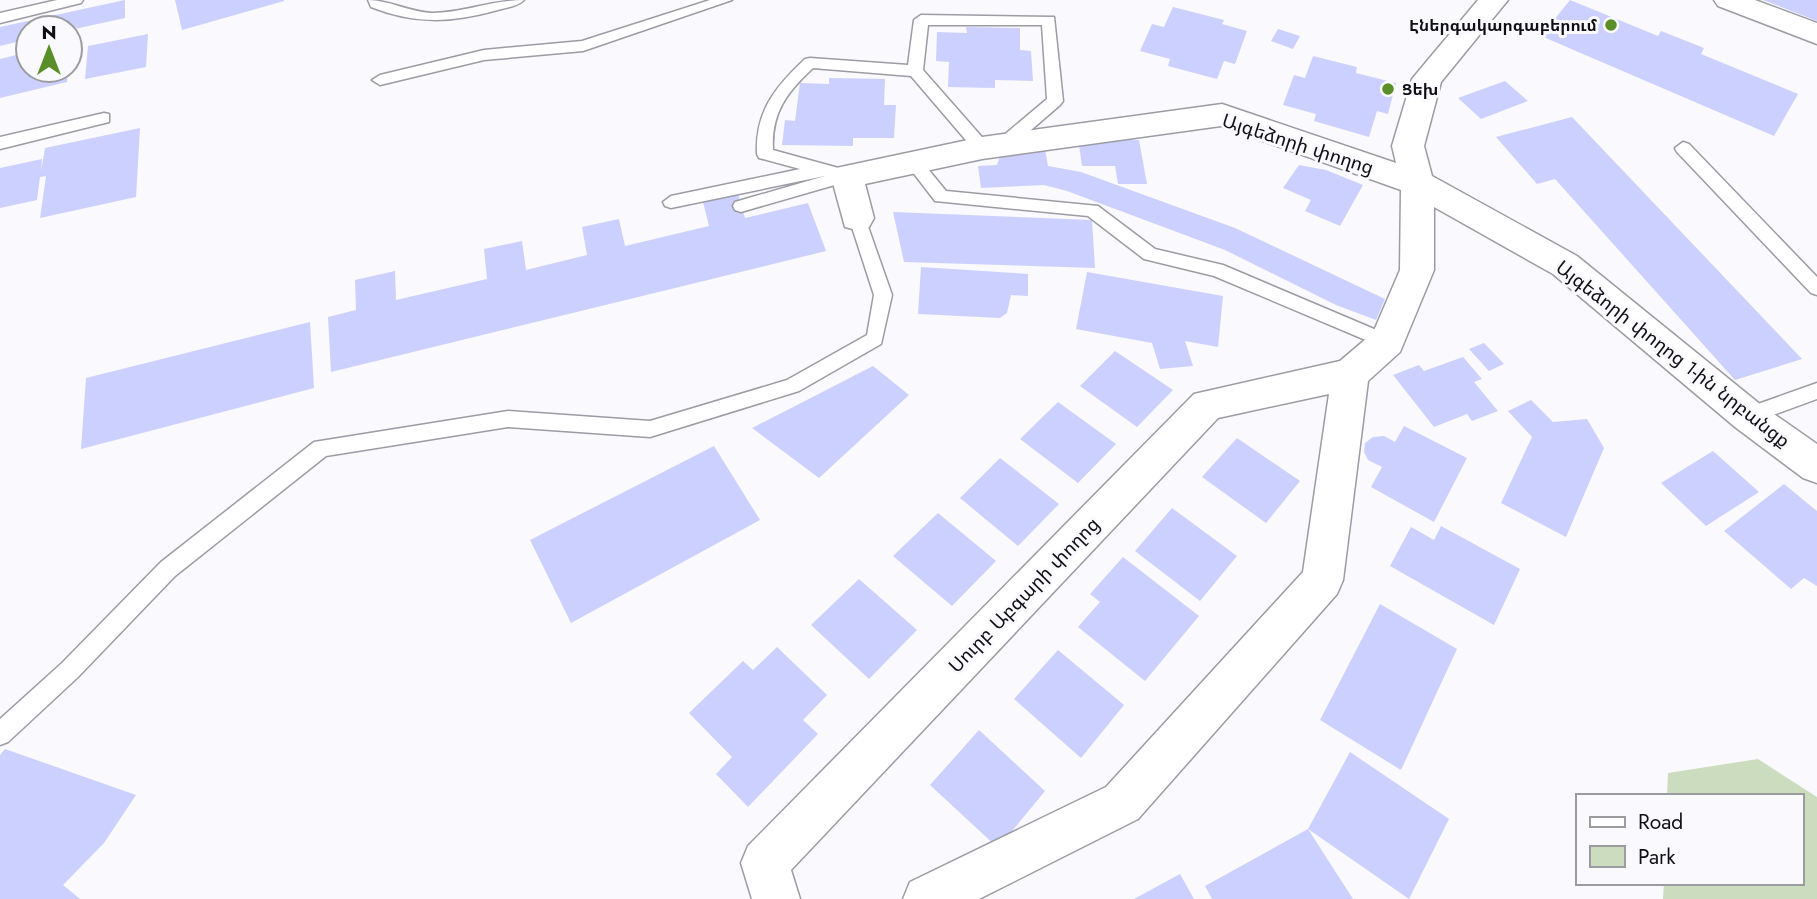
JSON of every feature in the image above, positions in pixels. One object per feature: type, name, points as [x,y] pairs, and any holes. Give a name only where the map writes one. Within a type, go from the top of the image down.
[{"type":"street","points":[[1417,183],[1408,146],[1427,79],[1494,0]]},
{"type":"street","points":[[1728,0],[1817,34]]},
{"type":"street","name":"Այգեձորի փողոց","points":[[835,173],[993,147],[1222,115],[1417,183]]},
{"type":"street","points":[[835,173],[857,218]]},
{"type":"street","name":"Սուրբ Աբգարի փողոց","points":[[776,899],[765,863],[1207,405],[1350,374],[1387,342],[1417,270],[1417,183]]},
{"type":"street","name":"Այգեձորի փողոց 1-ին նրբանցք","points":[[1417,183],[1565,265],[1748,416],[1817,467]]},
{"type":"street","points":[[927,899],[1122,803],[1322,580],[1350,374]]},
{"type":"lane","points":[[0,18],[76,0]]},
{"type":"lane","points":[[375,0],[376,4],[404,16],[449,18],[517,0]]},
{"type":"lane","points":[[380,80],[484,55],[583,46],[725,0]]},
{"type":"lane","points":[[835,173],[765,155],[762,132],[778,93],[810,63],[915,71],[993,147],[1055,102],[1049,20],[921,20],[915,71]]},
{"type":"lane","points":[[0,143],[104,118]]},
{"type":"lane","points":[[1683,148],[1817,288]]},
{"type":"lane","points":[[913,162],[941,197],[1092,210],[1150,254],[1217,270],[1387,342]]},
{"type":"lane","points":[[671,202],[835,173]]},
{"type":"lane","points":[[741,206],[835,173]]},
{"type":"lane","points":[[0,734],[70,670],[167,569],[321,448],[508,419],[650,429],[792,386],[875,339],[883,295],[857,218]]},
{"type":"lane","points":[[1748,416],[1817,391]]},
{"type":"green space","points":[[1758,759],[1817,797],[1817,899],[1663,899],[1664,885],[1803,885],[1803,794],[1667,794],[1668,773]]},
{"type":"building","points":[[125,0],[125,18],[84,27],[84,14],[60,14]]},
{"type":"building","points":[[175,0],[284,0],[284,1],[182,30]]},
{"type":"building","points":[[1570,0],[1658,36],[1661,31],[1704,48],[1701,54],[1798,94],[1774,136],[1541,36]]},
{"type":"building","points":[[1763,0],[1817,0],[1817,21]]},
{"type":"building","points":[[1173,7],[1224,20],[1222,24],[1247,31],[1235,64],[1224,61],[1217,79],[1168,66],[1170,59],[1140,51],[1152,24],[1164,27]]},
{"type":"building","points":[[14,24],[14,42],[0,46],[0,27]]},
{"type":"building","points":[[966,27],[1020,28],[1020,50],[1031,51],[1033,81],[995,80],[995,88],[948,87],[949,62],[936,61],[937,32],[967,33]]},
{"type":"building","points":[[1278,29],[1300,36],[1293,49],[1271,41]]},
{"type":"building","points":[[148,34],[146,67],[85,79],[88,46]]},
{"type":"building","points":[[14,56],[14,84],[59,84],[0,98],[0,59]]},
{"type":"building","points":[[1313,56],[1357,67],[1356,73],[1396,83],[1388,114],[1377,111],[1369,137],[1314,121],[1316,114],[1283,105],[1294,75],[1305,78]]},
{"type":"building","points":[[829,78],[885,79],[884,105],[896,105],[894,138],[853,138],[853,146],[782,145],[785,120],[795,121],[800,83],[829,84]]},
{"type":"building","points":[[1505,81],[1528,101],[1481,119],[1458,98]]},
{"type":"building","points":[[1572,117],[1802,359],[1735,380],[1555,179],[1537,184],[1496,137]]},
{"type":"building","points":[[140,128],[136,197],[40,218],[46,176],[40,177],[37,200],[0,208],[0,168],[42,159],[41,171],[45,148]]},
{"type":"building","points":[[1111,140],[1139,140],[1147,184],[1118,184],[1115,166],[1082,166],[1079,145]]},
{"type":"building","points":[[1045,149],[1048,166],[1081,172],[1235,228],[1385,299],[1376,320],[1336,305],[1225,250],[1067,191],[1044,185],[981,188],[978,166],[997,165],[1000,156]]},
{"type":"building","points":[[1299,165],[1326,170],[1363,185],[1340,226],[1305,211],[1311,200],[1283,188]]},
{"type":"building","points":[[738,194],[745,218],[808,203],[826,251],[331,372],[328,317],[356,310],[355,280],[395,271],[396,300],[487,279],[484,249],[522,241],[526,270],[587,255],[582,227],[619,219],[625,246],[709,226],[703,202]]},
{"type":"building","points":[[893,212],[1092,220],[1095,268],[904,262]]},
{"type":"building","points":[[921,267],[1028,274],[1028,296],[1011,295],[1007,313],[1000,318],[918,314]]},
{"type":"building","points":[[1087,272],[1223,296],[1218,347],[1185,341],[1193,366],[1160,369],[1152,343],[1076,329]]},
{"type":"building","points":[[310,322],[314,388],[81,449],[86,378]]},
{"type":"building","points":[[1484,343],[1504,364],[1489,371],[1469,349]]},
{"type":"building","points":[[1115,351],[1173,390],[1137,427],[1080,386]]},
{"type":"building","points":[[1463,357],[1482,379],[1474,382],[1498,411],[1472,421],[1467,414],[1434,427],[1393,375],[1419,365],[1424,371]]},
{"type":"building","points":[[873,366],[909,395],[819,478],[752,428]]},
{"type":"building","points":[[1531,400],[1553,422],[1587,419],[1604,448],[1566,537],[1501,503],[1532,437],[1508,411]]},
{"type":"building","points":[[1058,402],[1116,444],[1078,483],[1020,439]]},
{"type":"building","points":[[1404,426],[1467,458],[1434,522],[1371,487],[1382,467],[1368,460],[1364,452],[1365,443],[1373,437],[1384,436],[1395,442]]},
{"type":"building","points":[[1237,438],[1300,481],[1266,523],[1202,477]]},
{"type":"building","points":[[714,446],[760,520],[571,623],[530,540]]},
{"type":"building","points":[[1713,451],[1759,492],[1706,526],[1661,483]]},
{"type":"building","points":[[1000,458],[1059,504],[1018,546],[960,498]]},
{"type":"building","points":[[1784,484],[1817,511],[1817,586],[1804,578],[1791,589],[1724,531]]},
{"type":"building","points":[[1172,508],[1237,556],[1200,601],[1135,551]]},
{"type":"building","points":[[938,513],[996,561],[952,606],[893,556]]},
{"type":"building","points":[[1441,526],[1520,569],[1494,625],[1390,566],[1411,527],[1434,540]]},
{"type":"building","points":[[1123,557],[1199,616],[1145,681],[1078,627],[1100,602],[1090,594]]},
{"type":"building","points":[[859,579],[917,630],[869,679],[811,625]]},
{"type":"building","points":[[1380,604],[1457,649],[1401,770],[1320,720]]},
{"type":"building","points":[[777,647],[827,695],[803,720],[818,734],[748,807],[716,774],[732,757],[689,713],[743,661],[753,670]]},
{"type":"building","points":[[1058,650],[1124,705],[1081,758],[1014,699]]},
{"type":"building","points":[[979,730],[1045,791],[998,848],[930,785]]},
{"type":"building","points":[[5,749],[136,795],[104,843],[63,885],[80,899],[0,899],[0,755]]},
{"type":"building","points":[[1350,752],[1449,819],[1409,899],[1308,829]]},
{"type":"building","points":[[1308,829],[1353,899],[1212,899],[1205,886]]},
{"type":"building","points":[[1180,874],[1194,899],[1134,899]]},
{"type":"place","name":"Էներգակարգաբերում","points":[[1611,25]]},
{"type":"place","name":"Ցեխ","points":[[1388,89]]}]
